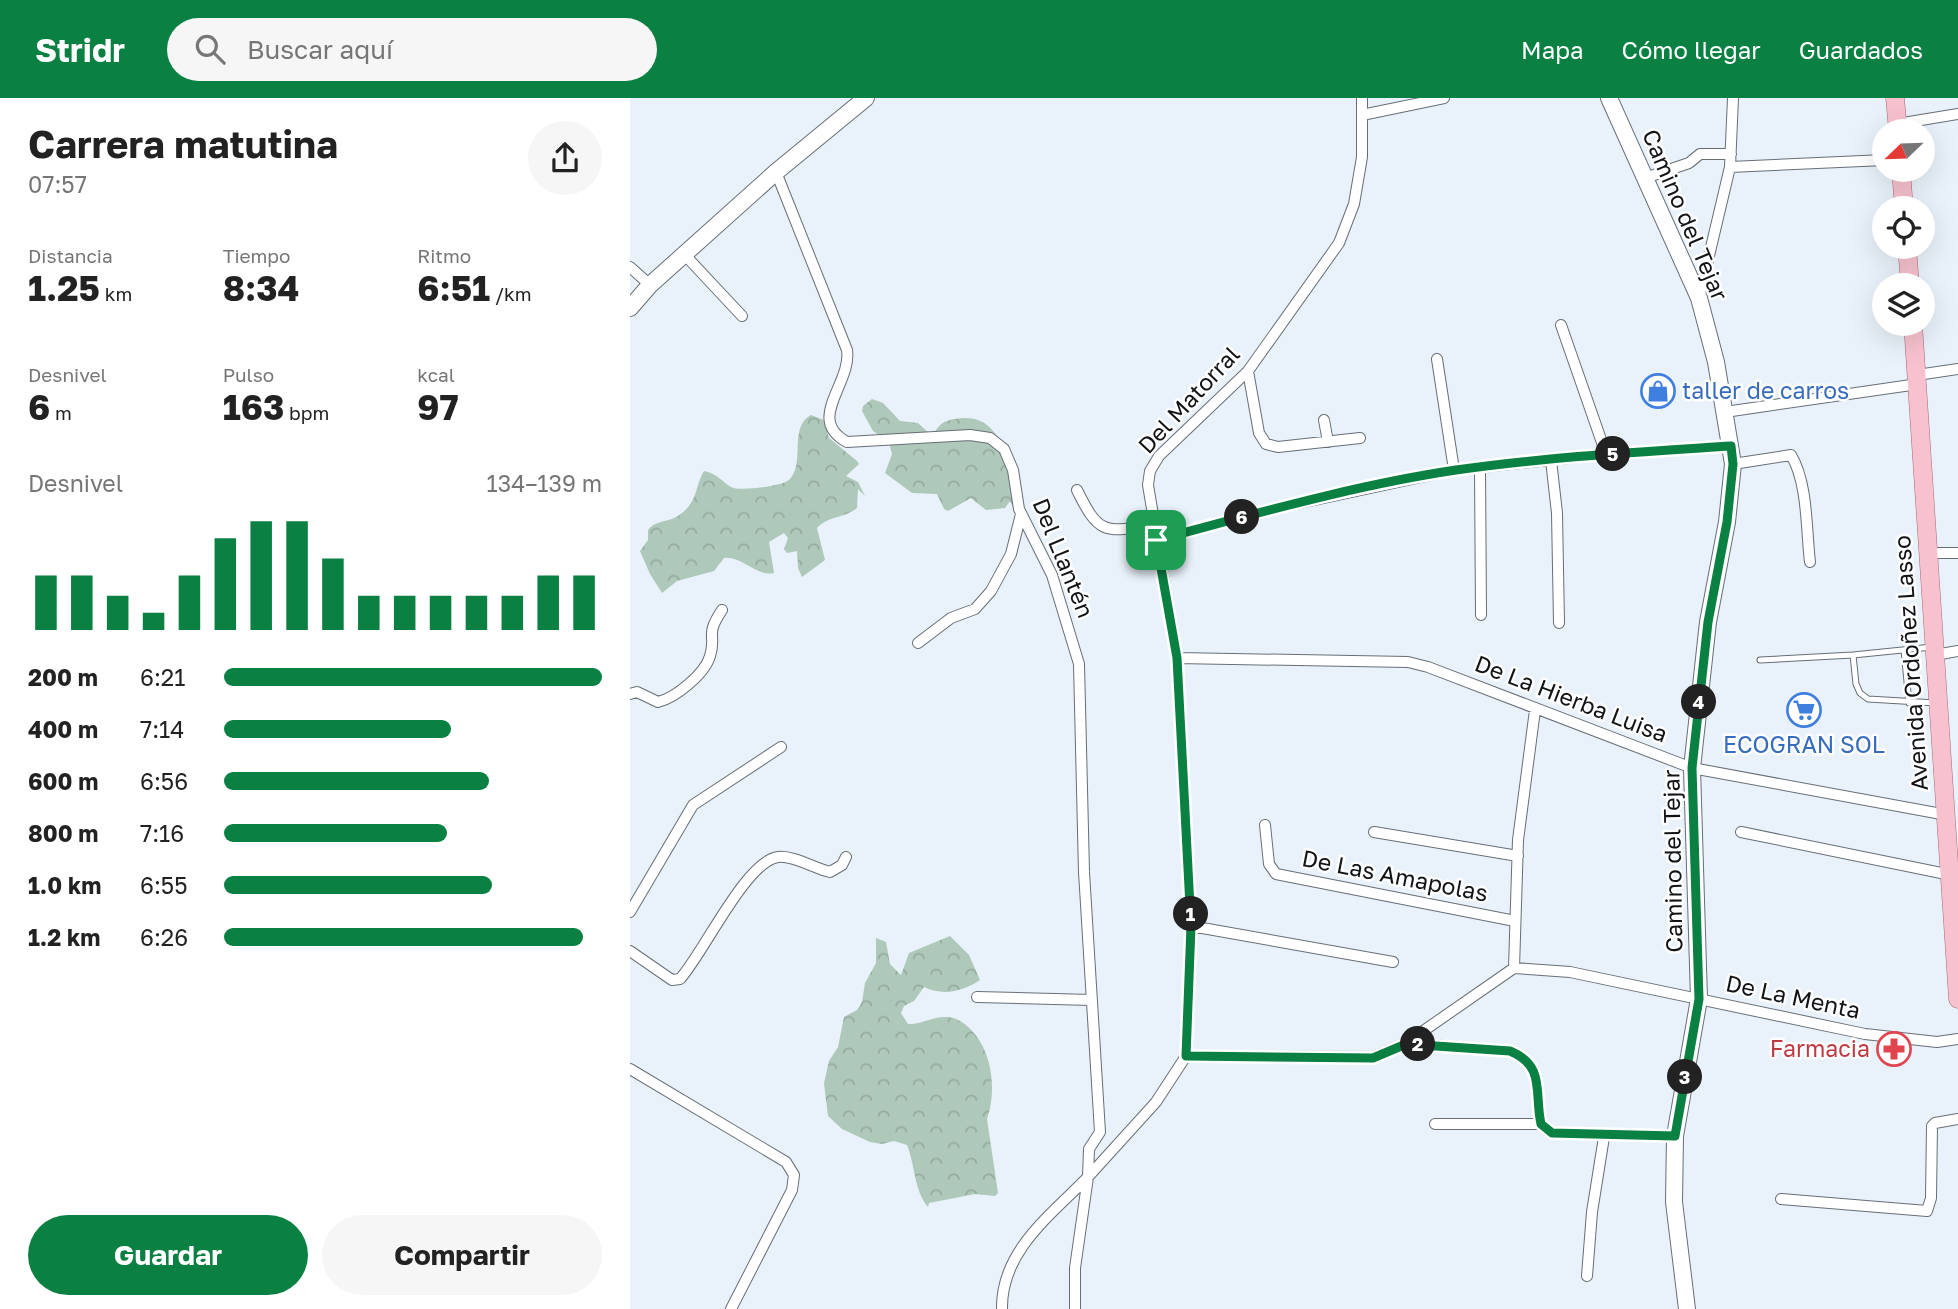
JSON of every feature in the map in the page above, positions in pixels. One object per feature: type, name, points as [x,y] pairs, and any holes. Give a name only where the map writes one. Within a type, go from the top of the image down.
[{"type":"main road","points":[[1895,98],[1897,119]]},
{"type":"main road","name":"Avenida Ordoñez Lasso","points":[[1914,336],[1939,704],[1952,793],[1947,816],[1955,896],[1958,999]]},
{"type":"street","points":[[630,308],[650,285],[776,172],[866,98]]},
{"type":"street","name":"Del Matorral","points":[[1186,1056],[1191,926],[1177,658],[1153,526],[1148,485],[1150,471],[1159,456],[1248,370],[1339,243],[1354,204],[1363,157],[1362,98]]},
{"type":"street","points":[[1362,115],[1444,98]]},
{"type":"street","name":"Camino del Tejar","points":[[1609,98],[1699,298],[1726,412],[1733,464],[1727,522],[1708,622],[1692,768],[1699,999],[1675,1136],[1674,1202],[1687,1309]]},
{"type":"street","points":[[1699,298],[1730,167],[1733,98]]},
{"type":"street","points":[[1936,119],[1958,114]]},
{"type":"street","points":[[1645,178],[1689,163],[1700,154],[1731,154]]},
{"type":"street","points":[[1730,167],[1872,161]]},
{"type":"street","name":"Del Llantén","points":[[776,172],[847,350],[847,366],[829,411],[830,427],[847,442],[941,436],[990,438],[1004,449],[1013,470],[1021,514],[1052,575],[1079,664],[1084,872],[1100,1123],[1097,1138],[1089,1149],[1088,1177]]},
{"type":"street","points":[[684,254],[742,316]]},
{"type":"street","points":[[630,267],[650,285]]},
{"type":"street","points":[[1561,325],[1606,454]]},
{"type":"street","points":[[1437,359],[1454,470]]},
{"type":"street","points":[[1726,412],[1917,380],[1958,369]]},
{"type":"street","points":[[1248,370],[1259,433],[1266,444],[1278,447],[1360,438]]},
{"type":"street","points":[[1324,420],[1328,442]]},
{"type":"street","points":[[1156,540],[1272,509],[1454,470],[1606,454],[1731,446]]},
{"type":"street","points":[[1733,464],[1791,455],[1797,464],[1801,486],[1810,562]]},
{"type":"street","points":[[1551,460],[1557,513],[1559,623]]},
{"type":"street","points":[[1480,467],[1481,615]]},
{"type":"street","points":[[1077,490],[1094,524],[1104,529],[1153,526]]},
{"type":"street","points":[[918,643],[951,618],[975,608],[991,592],[1011,554],[1021,514]]},
{"type":"street","points":[[1928,553],[1958,553]]},
{"type":"street","points":[[630,694],[638,692],[658,702],[677,692],[707,662],[711,649],[710,631],[722,610]]},
{"type":"street","points":[[1935,651],[1958,651]]},
{"type":"street","name":"De La Hierba Luisa","points":[[1177,658],[1408,662],[1428,667],[1692,768],[1947,816]]},
{"type":"street","points":[[1002,1309],[1002,1292],[1012,1260],[1032,1234],[1156,1102],[1186,1056],[1373,1058],[1406,1044],[1514,968],[1518,856],[1535,710]]},
{"type":"street","points":[[630,912],[693,805],[780,747]]},
{"type":"street","name":"De Las Amapolas","points":[[1265,825],[1269,864],[1276,874],[1515,921]]},
{"type":"street","points":[[1374,832],[1518,856]]},
{"type":"street","points":[[1741,832],[1951,875]]},
{"type":"street","points":[[630,951],[672,980],[680,979],[729,905],[769,860],[784,857],[830,872],[842,865],[846,857]]},
{"type":"street","points":[[1191,926],[1393,962]]},
{"type":"street","name":"De La Menta","points":[[1514,968],[1570,972],[1865,1034],[1937,1042],[1958,1039]]},
{"type":"street","points":[[976,998],[1092,1000]]},
{"type":"street","points":[[1406,1044],[1510,1051],[1524,1057],[1533,1068],[1537,1083],[1541,1124]]},
{"type":"street","points":[[630,1069],[786,1162],[794,1175],[792,1190],[731,1309]]},
{"type":"street","points":[[1781,1199],[1927,1211],[1931,1198],[1932,1126],[1935,1123],[1958,1119]]},
{"type":"street","points":[[1435,1124],[1541,1124],[1552,1133],[1604,1137],[1675,1136]]},
{"type":"street","points":[[1587,1276],[1592,1212],[1604,1137]]},
{"type":"street","points":[[1075,1309],[1075,1268],[1088,1177]]},
{"type":"lane","points":[[1760,660],[1904,650],[1935,651]]},
{"type":"lane","points":[[1904,650],[1909,703]]},
{"type":"lane","points":[[1853,655],[1856,684],[1860,693],[1878,701],[1939,704]]},
{"type":"green space","points":[[872,399],[883,403],[900,421],[918,423],[931,435],[944,422],[966,418],[981,421],[992,430],[1006,457],[1013,507],[1010,501],[1005,508],[986,510],[971,498],[948,511],[944,509],[937,494],[912,493],[885,473],[892,454],[889,442],[873,431],[862,411],[863,406]]},
{"type":"green space","points":[[811,415],[824,420],[829,438],[859,464],[846,476],[858,482],[865,496],[858,489],[857,508],[826,521],[817,528],[825,560],[802,577],[798,568],[797,551],[787,553],[784,549],[788,538],[784,533],[769,542],[774,573],[761,572],[737,560],[724,558],[714,571],[677,581],[662,593],[640,551],[648,540],[648,530],[657,523],[674,518],[688,507],[704,471],[736,488],[751,489],[789,480],[796,465],[800,428]]},
{"type":"green space","points":[[950,936],[969,955],[980,980],[952,991],[924,987],[914,1001],[904,1006],[901,1013],[908,1024],[943,1017],[956,1019],[968,1026],[984,1049],[991,1077],[991,1106],[987,1119],[998,1193],[995,1196],[975,1194],[929,1203],[928,1207],[917,1185],[907,1145],[894,1141],[882,1144],[870,1142],[842,1129],[828,1116],[824,1083],[829,1061],[838,1047],[844,1017],[857,1010],[862,1002],[865,983],[876,963],[876,938],[886,942],[890,964],[901,975],[909,953]]},
{"type":"place","name":"taller de carros","points":[[1658,391]]},
{"type":"place","name":"ECOGRAN SOL","points":[[1804,710]]},
{"type":"place","name":"Farmacia","points":[[1894,1049]]},
{"type":"route","points":[[1731,446],[1733,464],[1727,522],[1708,622],[1692,768],[1699,999],[1675,1136],[1604,1137],[1552,1133],[1541,1124],[1533,1068],[1524,1057],[1510,1051],[1406,1044],[1373,1058],[1186,1056],[1191,926],[1177,658],[1156,540],[1272,509],[1454,470],[1606,454],[1731,446]]}]
